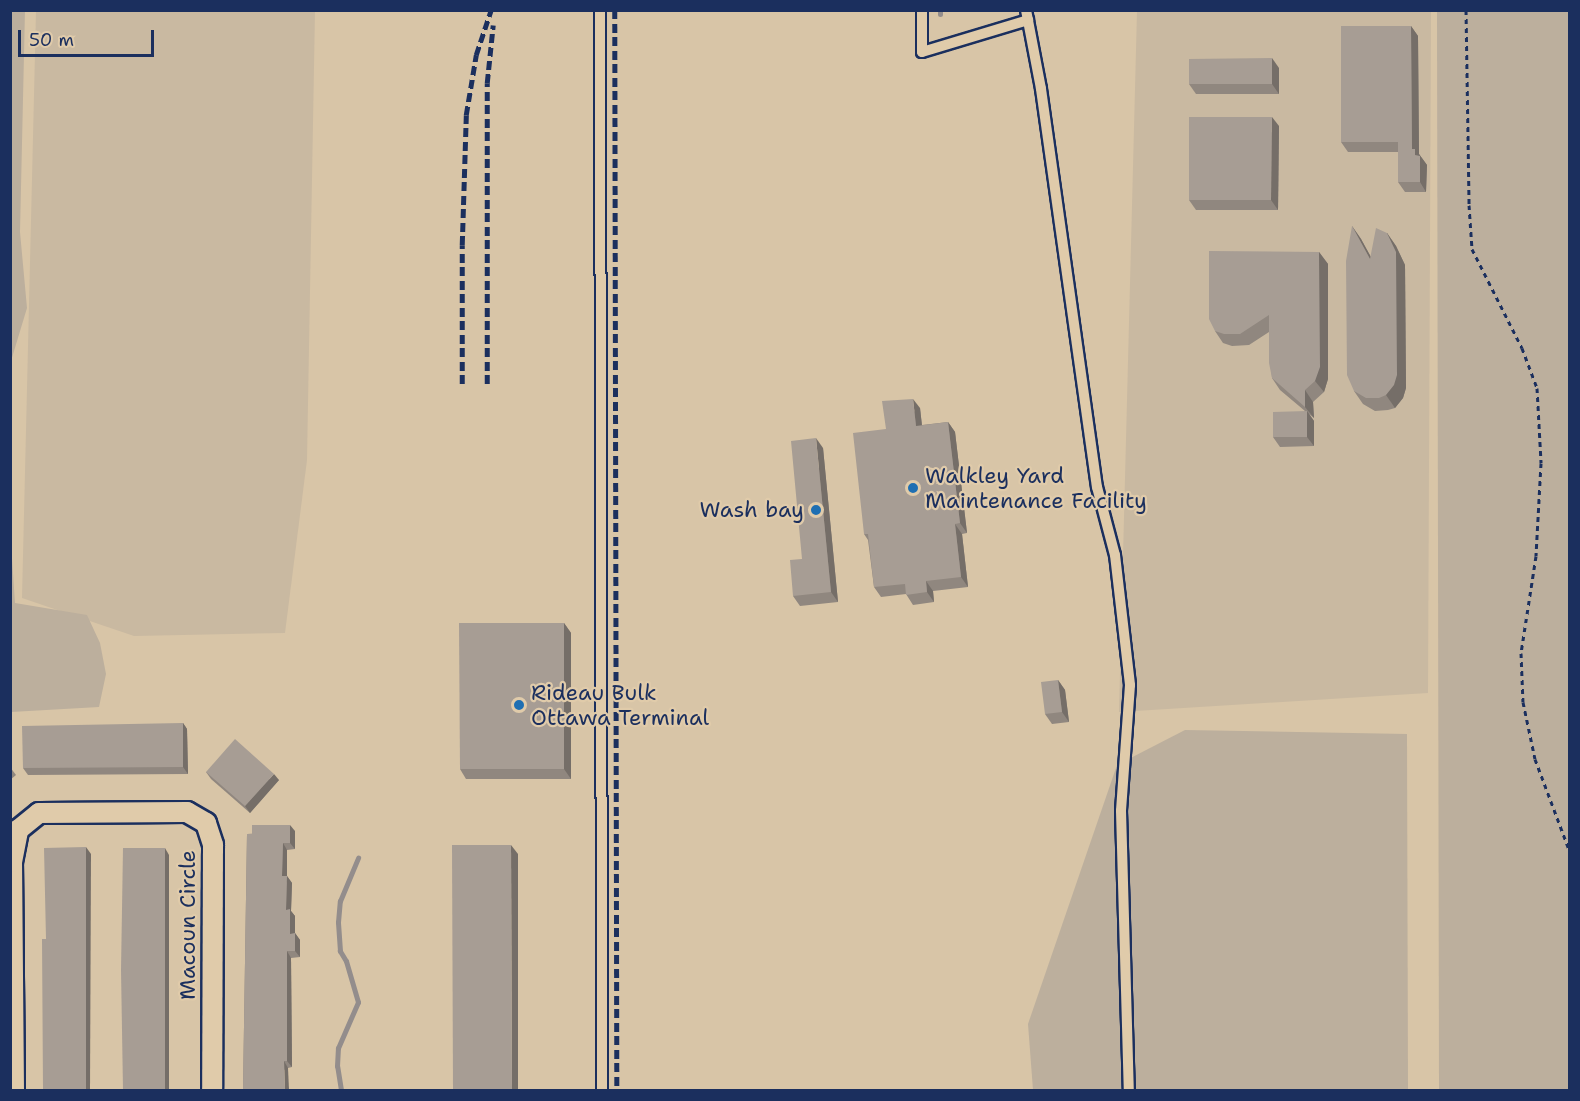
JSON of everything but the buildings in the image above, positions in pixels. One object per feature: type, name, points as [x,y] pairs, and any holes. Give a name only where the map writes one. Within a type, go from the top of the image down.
[{"type":"street","name":"Macoun Circle","points":[[14,1090],[12,862],[18,830],[39,813],[187,812],[207,822],[213,845],[212,1090]]},
{"type":"lane","points":[[600,10],[602,1090]]},
{"type":"lane","points":[[922,10],[922,52],[1027,15],[1041,89],[1097,487],[1115,555],[1130,685],[1121,811],[1129,1090]]},
{"type":"path","points":[[1467,10],[1468,193],[1472,249],[1522,348],[1537,388],[1541,463],[1536,556],[1521,653],[1523,702],[1535,759],[1569,852]]},
{"type":"shaded area","points":[[25,10],[20,232],[27,308],[11,361],[10,11]]},
{"type":"shaded area","points":[[36,11],[315,11],[307,460],[285,633],[134,636],[22,598]]},
{"type":"shaded area","points":[[1137,11],[1431,11],[1428,693],[1119,712]]},
{"type":"shaded area","points":[[1437,11],[1569,11],[1569,1090],[1439,1090]]},
{"type":"shaded area","points":[[11,543],[15,603],[87,615],[100,643],[106,674],[99,707],[11,712]]},
{"type":"shaded area","points":[[1185,730],[1407,734],[1408,1090],[1033,1090],[1028,1024],[1117,765]]},
{"type":"waterway","points":[[341,1090],[337,1066],[338,1048],[358,1002],[346,961],[340,951],[338,922],[340,901],[358,858]]},
{"type":"railway","points":[[462,384],[462,245],[466,115],[476,55],[491,10]]},
{"type":"railway","points":[[615,10],[617,1090]]},
{"type":"railway","points":[[487,384],[487,83],[493,25]]},
{"type":"place","name":"Walkley Yard Maintenance Facility","points":[[913,488]]},
{"type":"place","name":"Wash bay","points":[[816,510]]},
{"type":"place","name":"Rideau Bulk Ottawa Terminal","points":[[519,705]]}]
